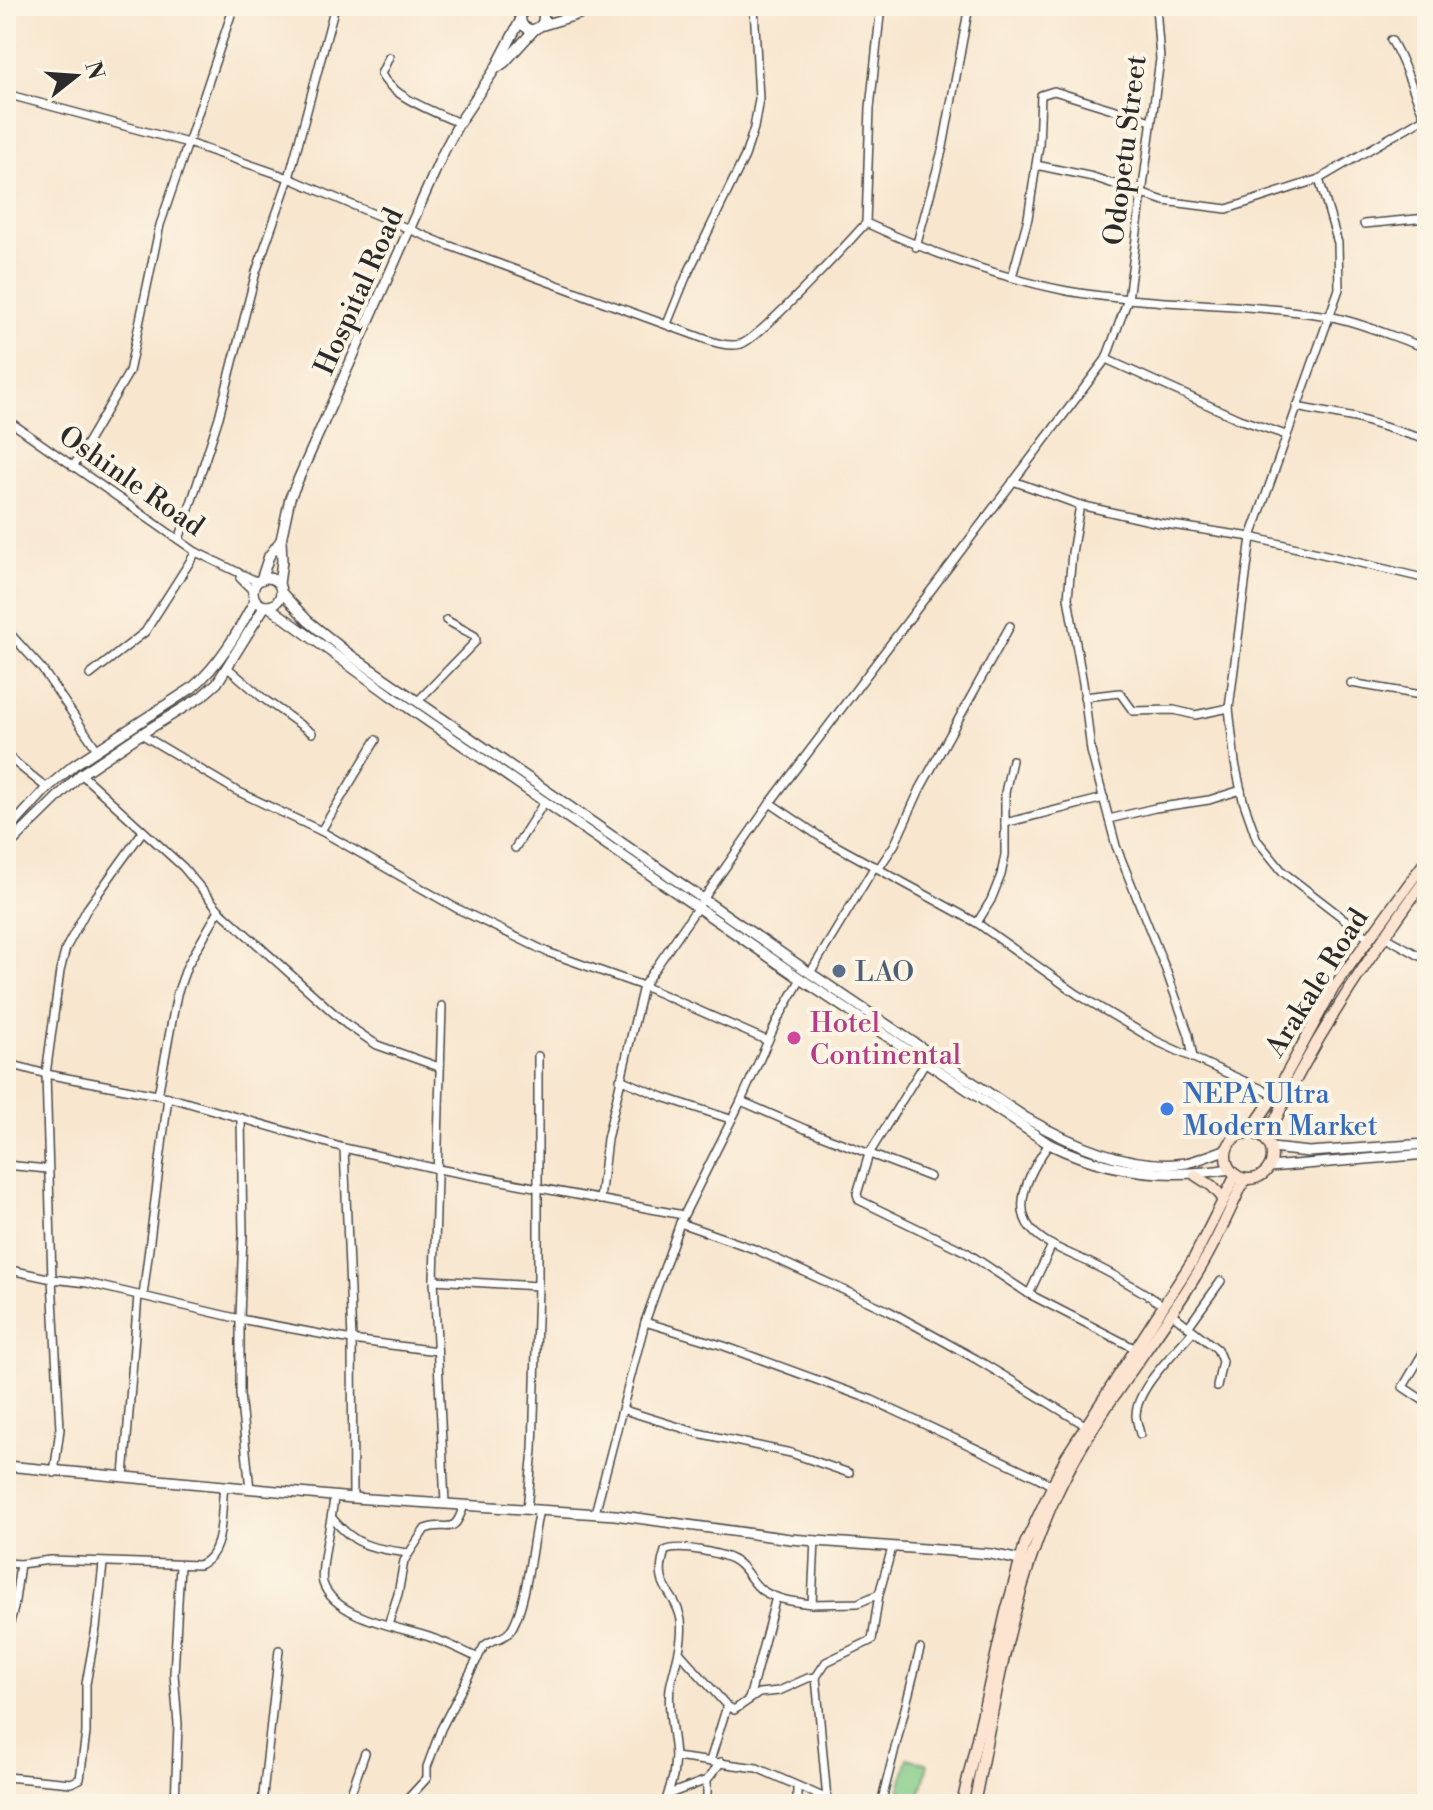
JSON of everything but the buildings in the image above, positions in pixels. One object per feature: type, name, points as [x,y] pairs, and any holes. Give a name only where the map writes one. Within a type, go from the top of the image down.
[{"type":"main road","name":"Arakale Road","points":[[1249,1133],[1275,1095],[1334,987],[1427,859]]},
{"type":"main road","name":"Arakale Road","points":[[1268,1144],[1289,1090],[1336,1008],[1427,877]]},
{"type":"main road","points":[[1249,1133],[1258,1135],[1268,1144],[1269,1167],[1263,1174],[1237,1174],[1226,1159],[1231,1141],[1249,1133]]},
{"type":"main road","points":[[1055,1488],[1168,1310],[1237,1174]]},
{"type":"main road","points":[[962,1804],[983,1734],[1024,1561],[1055,1488],[1085,1425],[1134,1348],[1197,1275],[1237,1174]]},
{"type":"main road","points":[[1195,1175],[1224,1199]]},
{"type":"main road","points":[[974,1804],[983,1734]]},
{"type":"street","points":[[73,467],[129,372],[160,225],[234,6]]},
{"type":"street","points":[[179,540],[219,417],[256,272],[289,178],[335,6]]},
{"type":"street","points":[[529,7],[543,6]]},
{"type":"street","points":[[558,6],[589,11]]},
{"type":"street","points":[[520,21],[526,28],[538,28],[589,11],[642,6]]},
{"type":"street","points":[[667,324],[686,277],[745,156],[754,128],[759,99],[754,6]]},
{"type":"street","points":[[6,94],[188,143],[289,178],[409,230],[717,343],[731,345],[747,341],[866,223],[870,108],[881,6]]},
{"type":"street","points":[[916,247],[943,147],[968,6],[1023,6]]},
{"type":"street","name":"Odopetu Street","points":[[643,986],[770,803],[1106,359],[1128,299],[1160,59],[1156,6]]},
{"type":"street","points":[[495,69],[529,7]]},
{"type":"street","points":[[495,69],[538,28],[543,13],[529,7]]},
{"type":"street","points":[[1036,165],[1093,177],[1164,201],[1227,209],[1243,206],[1319,179],[1426,116],[1391,40]]},
{"type":"street","points":[[389,57],[381,74],[390,87],[428,110],[459,123]]},
{"type":"street","name":"Hospital Road","points":[[281,540],[290,498],[409,230],[459,123],[495,69]]},
{"type":"street","points":[[1012,277],[1028,218],[1041,95],[1054,91],[1151,121]]},
{"type":"street","points":[[1319,179],[1338,243],[1339,289],[1251,537],[1229,708],[1241,790],[1257,840],[1272,861],[1369,938]]},
{"type":"street","points":[[1364,224],[1427,218]]},
{"type":"street","points":[[866,223],[916,247],[972,268],[1067,290],[1128,299],[1241,306],[1331,317],[1427,348]]},
{"type":"street","points":[[1106,359],[1239,419],[1286,435]]},
{"type":"street","points":[[1296,407],[1355,418],[1427,440]]},
{"type":"street","name":"Oshinle Road","points":[[6,419],[196,552],[257,588]]},
{"type":"street","points":[[1013,481],[1080,505],[1159,523],[1251,537],[1427,579]]},
{"type":"street","points":[[1080,505],[1068,598],[1091,751],[1116,846],[1166,970],[1189,1035],[1193,1058]]},
{"type":"street","points":[[6,848],[81,774],[201,697],[217,683],[267,606],[278,602],[281,540]]},
{"type":"street","points":[[6,833],[47,788],[96,748],[192,688],[218,663],[257,588],[269,556],[281,540]]},
{"type":"street","points":[[90,675],[145,632],[196,552]]},
{"type":"street","points":[[257,588],[270,578],[308,621],[330,639],[700,902]]},
{"type":"street","points":[[257,588],[267,606],[390,695],[545,801],[1026,1118],[1090,1150],[1153,1164],[1186,1163],[1227,1149]]},
{"type":"street","points":[[418,701],[476,641],[475,636],[446,620]]},
{"type":"street","points":[[595,1513],[645,1322],[683,1215],[768,1041],[806,974],[895,844],[920,789],[1010,626]]},
{"type":"street","points":[[6,629],[42,669],[96,748]]},
{"type":"street","points":[[228,668],[264,699],[312,733]]},
{"type":"street","points":[[1351,683],[1427,696]]},
{"type":"street","points":[[1084,697],[1120,693],[1133,711],[1142,712],[1174,710],[1195,715],[1229,708]]},
{"type":"street","points":[[141,734],[235,790],[321,831],[456,908],[514,937],[643,986],[768,1041]]},
{"type":"street","points":[[321,831],[376,740]]},
{"type":"street","points":[[6,755],[47,788]]},
{"type":"street","points":[[977,923],[1001,875],[1005,855],[1005,793],[1012,760]]},
{"type":"street","points":[[81,774],[183,867],[219,910],[346,1024],[377,1045],[439,1067]]},
{"type":"street","points":[[1109,819],[1209,800],[1241,790]]},
{"type":"street","points":[[1005,823],[1104,798]]},
{"type":"street","points":[[515,848],[545,801]]},
{"type":"street","points":[[770,803],[822,838],[977,923],[1077,994],[1156,1041],[1275,1095]]},
{"type":"street","points":[[54,1473],[60,1429],[47,1169],[46,1074],[56,993],[66,948],[87,909],[143,831]]},
{"type":"street","points":[[158,1095],[177,994],[187,966],[219,910]]},
{"type":"street","points":[[1384,936],[1427,960]]},
{"type":"street","points":[[806,974],[926,1061],[1049,1144],[1078,1157],[1153,1174],[1237,1174]]},
{"type":"street","points":[[600,1200],[607,1139],[643,986]]},
{"type":"street","points":[[442,1006],[434,1280],[445,1503]]},
{"type":"street","points":[[527,1509],[533,1450],[538,1286],[538,1056]]},
{"type":"street","points":[[926,1061],[869,1154],[857,1194],[859,1200],[966,1252],[1029,1294],[1134,1348]]},
{"type":"street","points":[[6,1063],[46,1074],[168,1097],[344,1148],[683,1215]]},
{"type":"street","points":[[620,1079],[730,1119]]},
{"type":"street","points":[[124,1477],[140,1295],[168,1097]]},
{"type":"street","points":[[741,1101],[930,1177]]},
{"type":"street","points":[[241,1118],[243,1233],[240,1394],[250,1489]]},
{"type":"street","points":[[1049,1144],[1024,1195],[1024,1208],[1031,1228],[1052,1245],[1141,1290],[1217,1349],[1221,1356],[1217,1387]]},
{"type":"street","points":[[1268,1144],[1309,1152],[1427,1144]]},
{"type":"street","points":[[344,1148],[352,1340],[353,1498]]},
{"type":"street","points":[[1269,1167],[1427,1154]]},
{"type":"street","points":[[6,1165],[47,1169]]},
{"type":"street","points":[[680,1223],[757,1250],[889,1311],[1085,1425]]},
{"type":"street","points":[[1029,1294],[1052,1245]]},
{"type":"street","points":[[6,1269],[87,1283],[240,1319],[352,1340],[437,1351]]},
{"type":"street","points":[[434,1280],[538,1286]]},
{"type":"street","points":[[1140,1434],[1136,1416],[1150,1380],[1190,1329],[1221,1281]]},
{"type":"street","points":[[645,1322],[724,1346],[872,1400],[1024,1470],[1055,1488]]},
{"type":"street","points":[[1427,1346],[1403,1387],[1424,1401],[1427,1390]]},
{"type":"street","points":[[624,1410],[698,1433],[791,1453],[849,1473]]},
{"type":"street","points":[[6,1466],[54,1473],[334,1497],[595,1513],[790,1539],[991,1554],[1024,1561]]},
{"type":"street","points":[[6,1563],[50,1560],[180,1566],[206,1562],[217,1549],[224,1487]]},
{"type":"street","points":[[334,1497],[322,1581],[329,1594],[343,1607],[388,1625],[434,1638],[478,1658]]},
{"type":"street","points":[[388,1625],[408,1553],[425,1529],[453,1527],[458,1523],[464,1505]]},
{"type":"street","points":[[403,1804],[427,1778],[427,1767],[441,1729],[478,1658],[489,1641],[506,1636],[513,1626],[527,1582],[539,1510]]},
{"type":"street","points":[[332,1518],[355,1541],[374,1548],[408,1553]]},
{"type":"street","points":[[812,1604],[815,1540]]},
{"type":"street","points":[[665,1804],[675,1757],[670,1687],[679,1652],[681,1619],[662,1584],[660,1574],[665,1551],[669,1548],[706,1552],[735,1561],[762,1590],[776,1597],[812,1604],[858,1603],[879,1594]]},
{"type":"street","points":[[827,1799],[816,1677],[826,1662],[872,1640],[879,1594],[892,1548]]},
{"type":"street","points":[[6,1637],[20,1564]]},
{"type":"street","points":[[6,1777],[71,1783],[80,1779],[86,1733],[86,1684],[103,1564]]},
{"type":"street","points":[[175,1804],[178,1724],[174,1659],[180,1566]]},
{"type":"street","points":[[749,1699],[776,1597]]},
{"type":"street","points":[[881,1804],[920,1649]]},
{"type":"street","points":[[262,1804],[279,1650]]},
{"type":"street","points":[[679,1652],[727,1706],[738,1709],[759,1693],[779,1691],[816,1677]]},
{"type":"street","points":[[710,1761],[727,1706]]},
{"type":"street","points":[[347,1804],[365,1753]]},
{"type":"street","points":[[675,1757],[757,1768],[839,1804]]},
{"type":"street","points":[[669,1794],[707,1780],[721,1762]]},
{"type":"street","points":[[707,1780],[707,1804]]},
{"type":"street","points":[[797,1786],[797,1804]]},
{"type":"green space","points":[[908,1758],[928,1764],[918,1804],[897,1800]]},
{"type":"place","name":"LAO","points":[[839,971]]},
{"type":"place","name":"Hotel Continental","points":[[794,1038]]},
{"type":"place","name":"NEPA Ultra Modern Market","points":[[1167,1109]]}]
